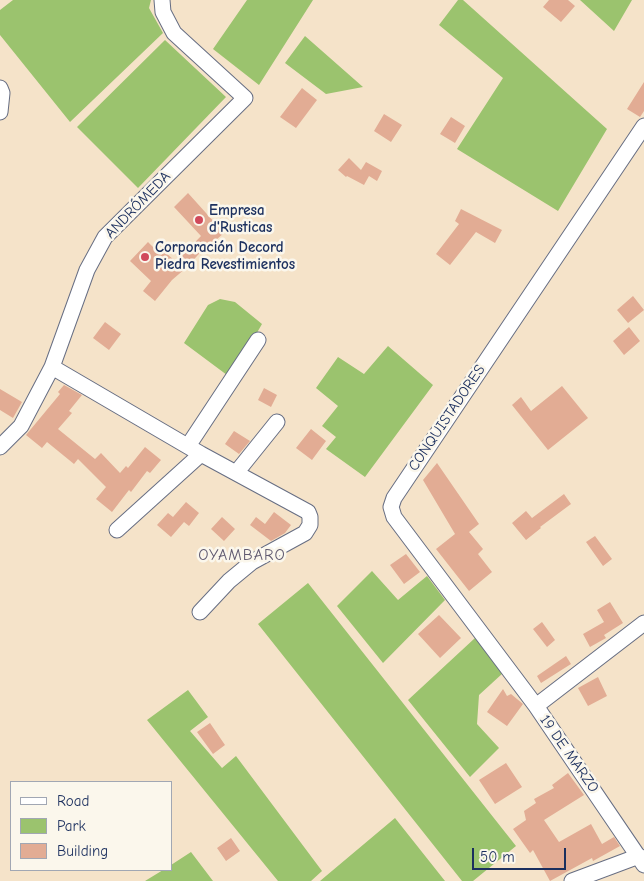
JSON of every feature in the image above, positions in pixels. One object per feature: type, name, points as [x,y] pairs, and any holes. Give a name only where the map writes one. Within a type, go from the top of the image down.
[{"type":"street","name":"ANDRÓMEDA","points":[[0,448],[21,426],[52,367],[87,270],[105,237],[245,98],[174,33],[163,12],[162,0]]},
{"type":"street","points":[[0,88],[2,92],[0,112]]},
{"type":"street","name":"CONQUISTADORES","points":[[536,706],[394,517],[391,507],[394,498],[644,126]]},
{"type":"street","points":[[117,530],[194,450],[258,340]]},
{"type":"street","points":[[52,367],[194,450],[308,512],[310,525],[305,534],[252,562],[229,581],[200,612]]},
{"type":"street","points":[[236,473],[277,422]]},
{"type":"street","name":"19 DE MARZO","points":[[642,861],[536,706],[644,623]]},
{"type":"street","points":[[572,881],[642,861]]},
{"type":"green space","points":[[13,0],[151,0],[149,8],[163,33],[70,122],[0,35],[0,10]]},
{"type":"green space","points":[[247,0],[313,0],[259,85],[213,49]]},
{"type":"green space","points":[[458,0],[463,0],[607,129],[558,211],[457,149],[503,78],[439,25]]},
{"type":"green space","points":[[580,0],[632,0],[614,31]]},
{"type":"green space","points":[[305,36],[363,87],[326,94],[285,63]]},
{"type":"green space","points":[[165,40],[226,97],[138,188],[77,127]]},
{"type":"green space","points":[[220,299],[235,302],[262,324],[231,378],[184,343],[208,305]]},
{"type":"green space","points":[[388,346],[433,385],[365,477],[326,449],[336,437],[322,426],[338,406],[316,388],[338,357],[364,374]]},
{"type":"green space","points":[[372,571],[398,600],[427,576],[445,600],[383,663],[337,606]]},
{"type":"green space","points":[[308,583],[516,846],[473,881],[462,881],[258,624]]},
{"type":"green space","points":[[475,638],[503,673],[479,695],[477,724],[499,748],[470,777],[408,700]]},
{"type":"green space","points":[[188,690],[208,717],[190,731],[222,768],[236,756],[322,871],[311,881],[278,881],[147,720]]},
{"type":"green space","points":[[395,818],[445,881],[320,881]]},
{"type":"green space","points":[[191,852],[213,881],[145,881],[161,871],[172,871],[172,864]]},
{"type":"building","points":[[549,0],[568,0],[575,6],[561,22],[543,7]]},
{"type":"building","points":[[644,82],[644,111],[640,117],[627,109]]},
{"type":"building","points":[[302,88],[317,100],[296,128],[280,117]]},
{"type":"building","points":[[384,114],[402,125],[391,142],[374,131]]},
{"type":"building","points":[[451,117],[465,126],[455,143],[440,134]]},
{"type":"building","points":[[349,158],[361,170],[366,162],[382,171],[377,181],[369,176],[364,185],[346,177],[338,170]]},
{"type":"building","points":[[188,193],[224,233],[209,246],[208,244],[172,280],[155,301],[143,291],[151,281],[130,261],[148,242],[161,255],[165,252],[176,262],[201,236],[174,207]]},
{"type":"building","points":[[461,209],[502,230],[495,243],[476,232],[450,265],[436,254],[459,224],[455,221]]},
{"type":"building","points":[[633,296],[644,310],[628,323],[617,310]]},
{"type":"building","points":[[105,322],[121,334],[109,350],[93,338]]},
{"type":"building","points":[[629,327],[640,341],[624,355],[613,341]]},
{"type":"building","points":[[64,385],[82,395],[69,411],[72,413],[58,429],[95,459],[101,453],[120,473],[126,466],[128,468],[145,447],[161,460],[150,473],[147,471],[131,492],[129,490],[112,512],[96,499],[106,487],[78,459],[74,464],[47,442],[42,448],[26,435],[60,394],[58,392]]},
{"type":"building","points":[[562,386],[588,418],[548,450],[512,405],[521,397],[531,411]]},
{"type":"building","points":[[264,388],[277,395],[271,407],[258,400]]},
{"type":"building","points":[[0,389],[22,402],[13,418],[0,410]]},
{"type":"building","points":[[311,429],[326,441],[312,460],[296,448]]},
{"type":"building","points":[[234,431],[250,441],[239,454],[225,444]]},
{"type":"building","points":[[437,463],[479,524],[469,532],[483,549],[478,554],[492,572],[469,591],[436,549],[455,534],[423,480]]},
{"type":"building","points":[[564,494],[571,504],[526,540],[512,523],[526,511],[532,518]]},
{"type":"building","points":[[186,502],[199,513],[189,526],[184,522],[171,537],[157,525],[168,513],[173,517]]},
{"type":"building","points":[[274,512],[291,525],[285,533],[271,541],[250,525],[256,517],[265,524]]},
{"type":"building","points":[[222,517],[235,529],[224,541],[211,529]]},
{"type":"building","points":[[595,536],[612,559],[603,566],[586,542]]},
{"type":"building","points":[[406,554],[420,572],[404,584],[390,565]]},
{"type":"building","points":[[610,602],[623,623],[604,635],[606,638],[590,647],[583,634],[604,622],[597,610]]},
{"type":"building","points":[[439,615],[461,638],[440,658],[418,634]]},
{"type":"building","points":[[542,622],[555,640],[547,647],[533,629]]},
{"type":"building","points":[[566,656],[571,664],[541,683],[537,676]]},
{"type":"building","points":[[598,677],[607,696],[588,706],[578,688]]},
{"type":"building","points":[[503,689],[507,696],[511,694],[523,704],[507,726],[487,712]]},
{"type":"building","points":[[210,723],[225,745],[213,754],[197,732]]},
{"type":"building","points":[[506,763],[522,787],[495,804],[479,780]]},
{"type":"building","points":[[568,773],[584,795],[544,820],[559,842],[591,824],[602,844],[614,837],[620,846],[593,861],[592,858],[550,881],[533,850],[530,853],[513,829],[526,820],[524,811],[536,803],[534,799],[554,788],[552,785]]},
{"type":"building","points":[[231,838],[240,851],[226,861],[217,848]]},
{"type":"place","name":"Empresa d'Rusticas","points":[[199,220]]},
{"type":"place","name":"Corporación Decord Piedra Revestimientos","points":[[145,257]]},
{"type":"district","name":"OYAMBARO","points":[[242,555]]}]
